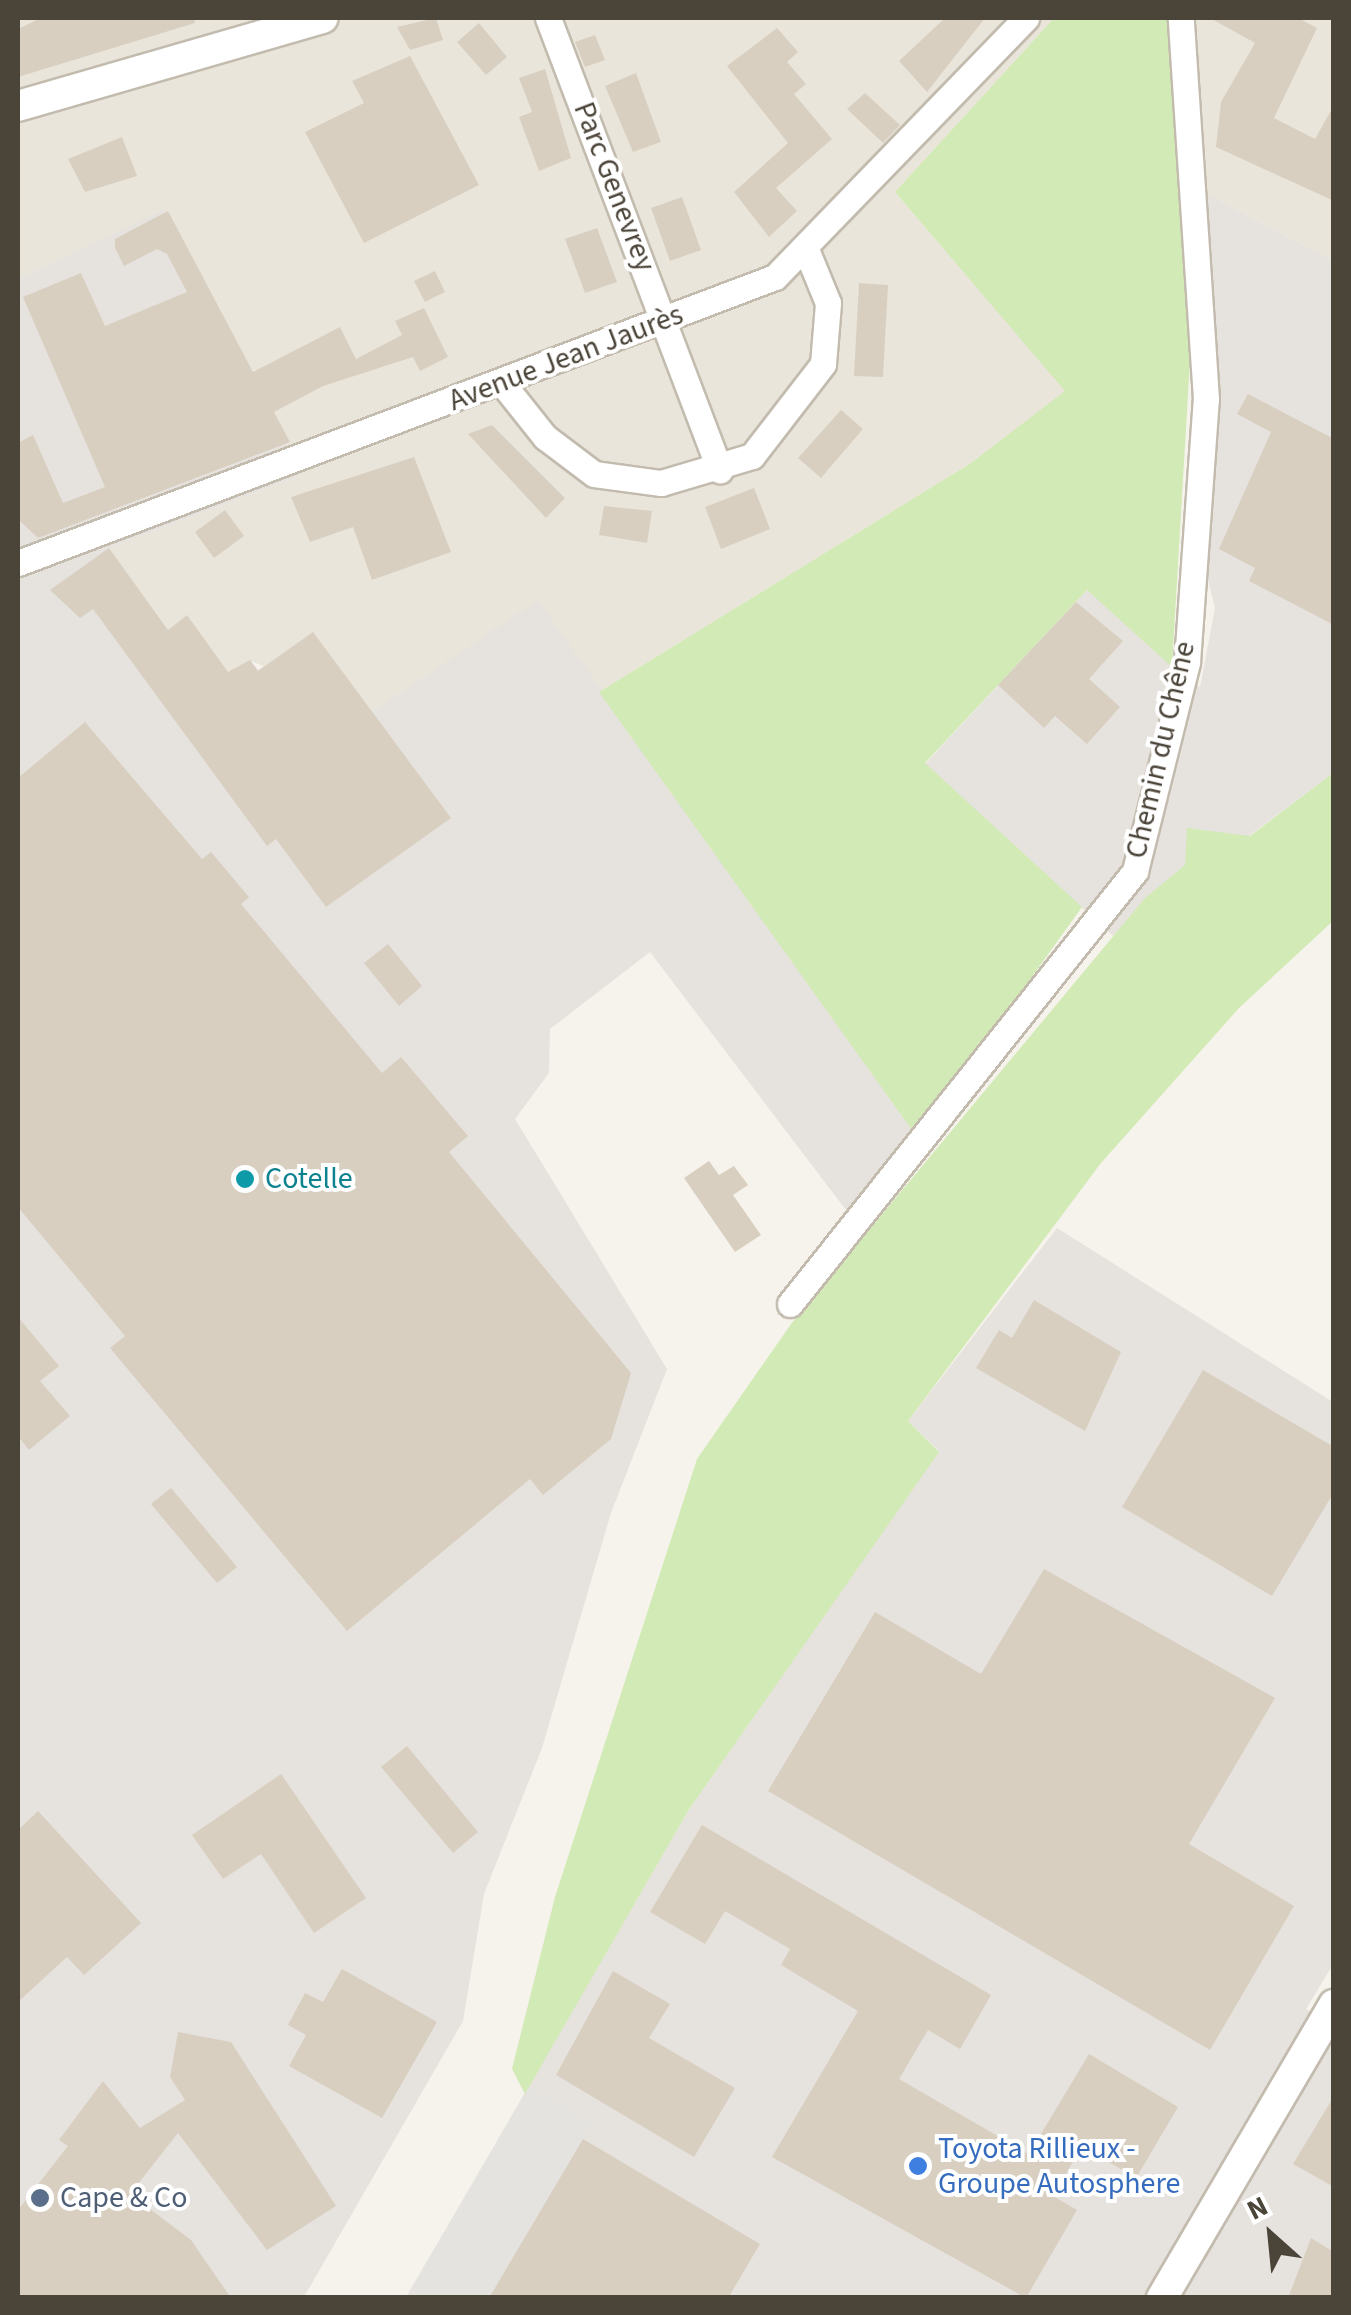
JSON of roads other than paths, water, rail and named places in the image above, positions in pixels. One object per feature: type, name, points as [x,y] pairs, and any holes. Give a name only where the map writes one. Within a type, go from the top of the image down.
[{"type":"street","points":[[18,106],[323,18]]},
{"type":"street","name":"Parc Genevrey","points":[[548,18],[720,470]]},
{"type":"street","name":"Avenue Jean Jaurès","points":[[18,563],[775,277],[1026,18]]},
{"type":"street","name":"Chemin du Chêne","points":[[790,1304],[1135,871],[1187,662],[1206,400],[1181,18]]},
{"type":"street","points":[[502,383],[545,438],[594,474],[662,483],[720,470],[772,438],[823,364],[828,303],[804,247]]},
{"type":"street","points":[[1162,2298],[1334,2005]]},
{"type":"place","name":"Cotelle","points":[[245,1179]]},
{"type":"place","name":"Toyota Rillieux - Groupe Autosphere","points":[[918,2166]]},
{"type":"place","name":"Cape & Co","points":[[40,2198]]}]
